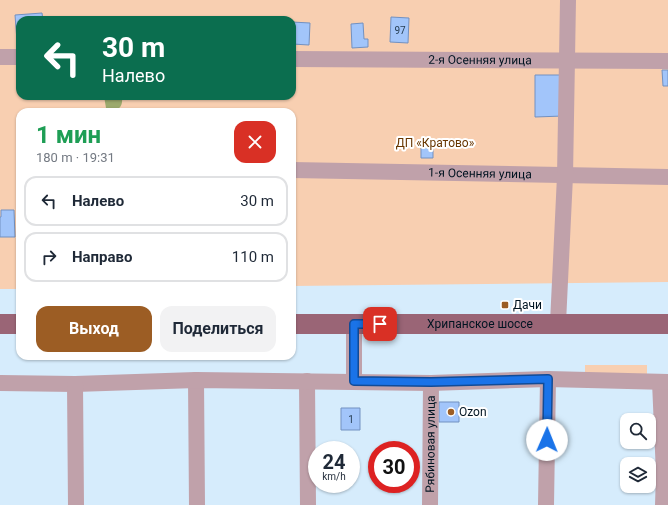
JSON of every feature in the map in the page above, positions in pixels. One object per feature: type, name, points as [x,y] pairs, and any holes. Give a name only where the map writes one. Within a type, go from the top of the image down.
[{"type":"main road","points":[[0,324],[16,324]]},
{"type":"main road","name":"Хрипанское шоссе","points":[[296,324],[668,324]]},
{"type":"street","points":[[558,323],[566,176],[568,0]]},
{"type":"street","points":[[0,57],[16,57]]},
{"type":"street","name":"2-я Осенняя улица","points":[[296,59],[668,61]]},
{"type":"street","name":"1-я Осенняя улица","points":[[296,170],[668,177]]},
{"type":"street","points":[[354,324],[354,381]]},
{"type":"street","points":[[546,505],[548,379]]},
{"type":"street","points":[[0,382],[75,384],[196,380],[431,382],[548,379],[664,382],[663,505]]},
{"type":"street","points":[[196,380],[197,505]]},
{"type":"street","points":[[307,381],[308,505]]},
{"type":"street","name":"Рябиновая улица","points":[[430,505],[431,382]]},
{"type":"street","points":[[75,384],[76,505]]},
{"type":"green space","name":"ДП «Кратово»","points":[[0,0],[668,0],[668,282],[296,286],[296,108],[16,108],[16,289],[0,289]]},
{"type":"green space","points":[[585,365],[647,365],[647,376],[585,376]]},
{"type":"shaded area","points":[[105,100],[122,100],[119,108],[106,108]]},
{"type":"building","points":[[42,13],[42,16],[16,16],[16,28],[15,15]]},
{"type":"building","points":[[391,17],[409,18],[408,43],[390,42]]},
{"type":"building","points":[[296,22],[310,23],[309,45],[296,44]]},
{"type":"building","points":[[363,23],[364,39],[368,39],[368,47],[352,48],[351,24]]},
{"type":"building","points":[[662,70],[668,70],[668,86],[663,86]]},
{"type":"building","points":[[535,75],[562,75],[563,116],[535,117]]},
{"type":"building","points":[[421,142],[433,142],[433,158],[421,158]]},
{"type":"building","points":[[1,210],[14,210],[15,237],[0,237]]},
{"type":"building","points":[[439,402],[459,402],[459,422],[439,422]]},
{"type":"building","points":[[341,408],[360,408],[360,430],[341,430]]},
{"type":"place","name":"Дачи","points":[[505,305]]},
{"type":"place","name":"Ozon","points":[[451,412]]},
{"type":"route","points":[[380,324],[354,324],[354,381],[431,382],[548,379],[547,440]]}]
